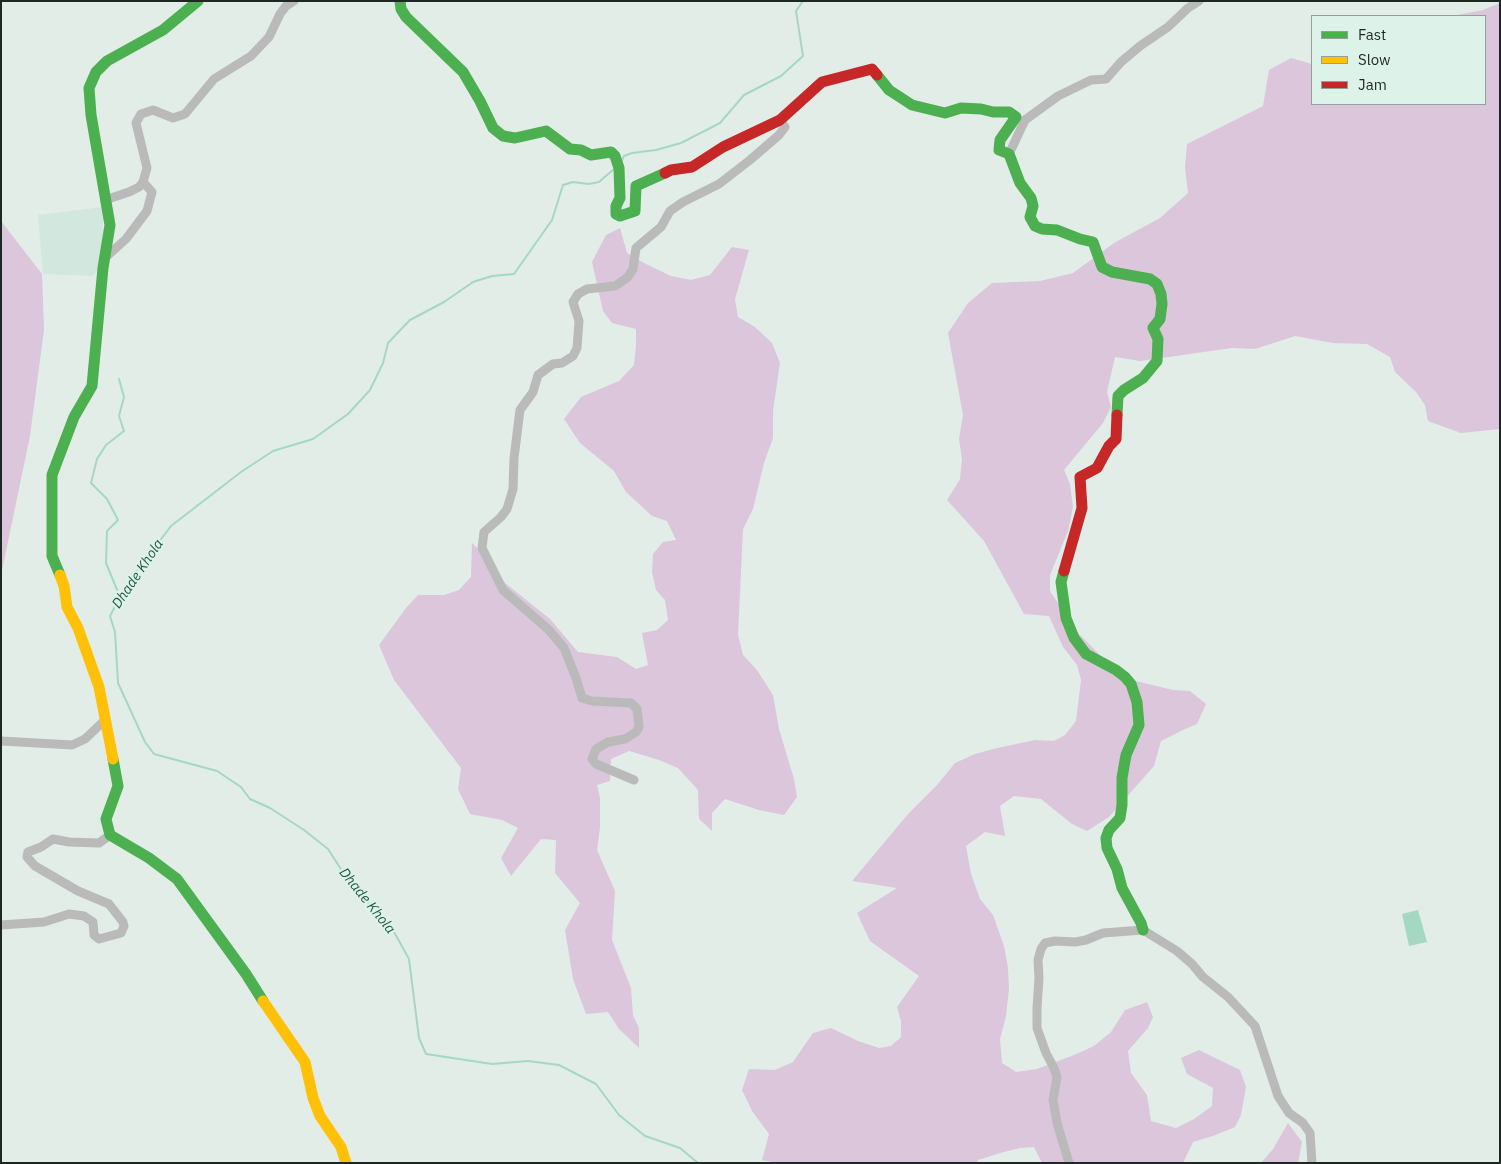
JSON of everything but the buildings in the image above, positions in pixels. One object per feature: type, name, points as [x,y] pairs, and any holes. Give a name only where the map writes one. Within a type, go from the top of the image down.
[{"type":"street","points":[[198,1],[163,30],[107,61],[96,72],[89,88],[91,115],[110,225],[103,268],[92,386],[74,417],[52,474],[52,556],[64,586],[67,607],[78,628],[99,687],[118,786],[106,820],[110,835],[149,858],[177,879],[246,974],[305,1062],[312,1098],[320,1116],[341,1146],[346,1163]]},
{"type":"street","points":[[400,1],[401,9],[406,17],[452,60],[462,72],[480,101],[493,128],[503,136],[515,138],[546,131],[570,149],[581,150],[591,155],[612,152],[616,156],[619,168],[620,198],[616,206],[616,214],[620,216],[635,211],[634,194],[636,186],[671,170],[692,166],[724,147],[780,120],[822,82],[872,69],[889,90],[912,105],[945,113],[961,108],[1009,112],[1016,117],[1000,140],[999,150],[1009,154]]},
{"type":"street","points":[[1143,930],[1122,888],[1117,868],[1107,848],[1106,838],[1109,830],[1120,818],[1122,778],[1126,755],[1139,725],[1137,702],[1131,684],[1125,677],[1086,654],[1074,638],[1066,618],[1061,582],[1082,508],[1080,477],[1097,468],[1109,446],[1116,439],[1118,396],[1143,378],[1157,361],[1158,339],[1152,328],[1160,319],[1162,294],[1157,284],[1150,279],[1112,272],[1102,267],[1093,242],[1058,230],[1042,229],[1035,226],[1030,217],[1033,206],[1032,198],[1020,183],[1009,154],[1025,120],[1058,96],[1091,80],[1106,79],[1121,62],[1168,27],[1198,1]]},
{"type":"street","points":[[105,200],[129,192],[143,182],[147,168],[136,123],[141,114],[153,110],[173,118],[185,114],[214,79],[251,56],[269,37],[280,14],[288,3]]},
{"type":"street","points":[[634,780],[596,764],[592,759],[596,749],[608,742],[625,739],[636,732],[639,727],[637,709],[631,703],[592,701],[582,698],[564,648],[549,630],[503,590],[482,548],[484,532],[507,509],[513,489],[514,458],[520,410],[533,392],[538,375],[552,364],[562,363],[573,356],[577,348],[579,321],[573,302],[578,294],[587,289],[616,286],[628,277],[633,269],[636,248],[661,227],[670,212],[682,202],[719,184],[750,160],[779,135],[785,127],[780,120]]},
{"type":"street","points":[[106,257],[126,239],[146,211],[152,192],[143,182]]},
{"type":"street","points":[[1,741],[72,745],[85,739],[105,720]]},
{"type":"street","points":[[1,925],[44,922],[69,914],[84,916],[93,922],[94,935],[99,939],[122,933],[123,922],[109,904],[78,891],[48,874],[35,866],[27,857],[28,852],[41,847],[53,839],[69,842],[99,843],[110,835]]},
{"type":"street","points":[[1069,1163],[1057,1123],[1053,1100],[1057,1077],[1037,1028],[1038,960],[1041,949],[1045,942],[1075,942],[1086,940],[1103,932],[1143,930],[1177,951],[1203,977],[1228,997],[1255,1026],[1278,1096],[1289,1113],[1303,1123],[1310,1133],[1312,1163]]},
{"type":"shaded area","points":[[1500,3],[1500,429],[1461,433],[1428,421],[1425,405],[1416,392],[1395,372],[1390,357],[1367,344],[1333,343],[1295,336],[1255,349],[1232,348],[1140,361],[1115,357],[1107,392],[1111,407],[1103,423],[1064,470],[1070,484],[1073,507],[1068,531],[1050,575],[1050,591],[1079,634],[1123,678],[1173,690],[1190,691],[1206,704],[1197,724],[1161,741],[1154,766],[1109,817],[1087,831],[1072,824],[1041,799],[1014,796],[1000,806],[1005,836],[985,832],[966,846],[971,874],[980,899],[993,915],[1004,946],[1008,968],[1009,989],[1006,1016],[1000,1039],[1002,1063],[1016,1072],[1037,1069],[1074,1055],[1094,1046],[1111,1032],[1125,1010],[1147,1002],[1153,1017],[1148,1028],[1128,1051],[1131,1073],[1147,1095],[1151,1121],[1176,1128],[1194,1119],[1212,1106],[1213,1088],[1187,1074],[1181,1058],[1199,1050],[1240,1070],[1246,1087],[1241,1115],[1235,1127],[1193,1142],[1183,1163],[1042,1163],[1034,1147],[1000,1153],[978,1160],[977,1163],[778,1163],[762,1160],[769,1134],[752,1111],[742,1090],[749,1069],[775,1070],[793,1062],[813,1033],[831,1028],[858,1041],[879,1048],[891,1046],[901,1037],[901,1021],[897,1007],[919,976],[870,941],[857,913],[897,888],[852,881],[908,814],[937,785],[955,763],[975,754],[993,749],[1035,740],[1054,741],[1065,735],[1076,721],[1081,680],[1077,665],[1063,647],[1049,616],[1024,614],[984,541],[947,500],[960,479],[962,459],[959,439],[963,415],[948,333],[968,303],[992,283],[1040,281],[1073,273],[1114,243],[1160,218],[1188,193],[1185,167],[1187,144],[1263,106],[1269,70],[1291,58],[1311,64],[1311,105],[1486,105],[1486,15],[1457,15],[1483,10]]},
{"type":"shaded area","points":[[103,207],[102,264],[93,276],[43,274],[38,215]]},
{"type":"shaded area","points":[[1,221],[42,274],[44,330],[30,436],[1,575]]},
{"type":"shaded area","points":[[620,228],[627,253],[671,276],[691,280],[710,275],[732,247],[749,250],[735,299],[738,317],[755,327],[772,343],[780,363],[773,411],[773,438],[764,463],[753,509],[743,529],[738,635],[743,655],[757,670],[773,695],[779,729],[794,779],[797,797],[784,815],[759,810],[725,799],[712,813],[712,831],[699,819],[698,790],[678,768],[629,751],[611,759],[610,781],[597,785],[600,798],[600,828],[597,850],[615,891],[612,940],[631,988],[633,1015],[639,1028],[639,1048],[619,1029],[608,1012],[586,1014],[573,979],[565,930],[580,903],[555,873],[556,840],[541,839],[511,876],[501,858],[518,828],[502,820],[470,814],[458,789],[461,768],[394,680],[379,645],[418,595],[444,595],[459,590],[471,577],[472,543],[489,560],[505,583],[550,619],[578,652],[617,657],[636,669],[648,665],[642,633],[657,630],[668,620],[665,600],[656,590],[652,572],[653,554],[663,542],[676,540],[667,521],[652,516],[626,492],[614,471],[580,443],[564,419],[581,397],[619,381],[634,365],[636,329],[612,323],[603,311],[592,262],[606,235]]},
{"type":"shaded area","points":[[1418,910],[1427,942],[1409,946],[1402,914]]},
{"type":"shaded area","points":[[1288,1123],[1302,1142],[1298,1163],[1261,1163],[1273,1149]]},
{"type":"waterway","name":"Dhade Khola","points":[[622,160],[624,156],[632,153],[656,150],[681,143],[720,123],[744,95],[781,76],[803,56],[796,11],[803,1]]},
{"type":"waterway","name":"Dhade Khola","points":[[614,169],[599,182],[589,184],[573,182],[563,185],[552,220],[514,274],[492,276],[473,282],[444,302],[410,320],[388,343],[383,363],[370,390],[348,414],[313,439],[273,451],[241,472],[171,526],[139,568],[110,616],[115,632],[118,683],[145,742],[154,754],[217,771],[241,787],[250,799],[270,808],[304,830],[328,849],[346,877],[394,932],[409,959],[419,1038],[426,1054],[492,1064],[528,1061],[559,1065],[596,1084],[619,1115],[645,1136],[680,1148],[698,1163]]},
{"type":"waterway","points":[[119,379],[124,397],[119,416],[124,431],[106,445],[97,459],[91,483],[107,499],[118,520],[107,531],[106,563],[120,597]]},
{"type":"traffic: fast","points":[[60,575],[52,556],[52,475],[74,417],[92,386],[103,268],[110,225],[91,115],[89,88],[96,72],[107,61],[163,30],[198,1]]},
{"type":"traffic: fast","points":[[400,1],[401,9],[406,17],[463,72],[493,128],[503,136],[515,138],[546,131],[570,149],[581,150],[591,155],[611,152],[615,156],[619,168],[620,198],[616,206],[616,214],[620,216],[635,211],[636,186],[665,173]]},
{"type":"traffic: fast","points":[[877,75],[889,90],[912,105],[945,113],[961,108],[981,109],[993,112],[1009,112],[1016,117],[1000,140],[999,150],[1009,154],[1020,183],[1031,198],[1033,206],[1030,217],[1035,226],[1042,229],[1057,230],[1093,242],[1102,267],[1112,272],[1150,279],[1157,284],[1162,304],[1160,319],[1153,328],[1158,339],[1157,361],[1143,378],[1118,396],[1117,415]]},
{"type":"traffic: fast","points":[[1064,571],[1061,582],[1066,618],[1074,638],[1086,654],[1125,677],[1131,684],[1137,702],[1139,725],[1126,755],[1122,778],[1120,818],[1109,830],[1106,838],[1107,848],[1117,869],[1122,888],[1143,930]]},
{"type":"traffic: fast","points":[[113,759],[118,786],[106,819],[110,835],[149,858],[177,879],[246,974],[263,1001]]},
{"type":"traffic: slow","points":[[60,575],[64,586],[67,607],[78,628],[99,687],[113,759]]},
{"type":"traffic: slow","points":[[263,1001],[305,1062],[313,1098],[320,1116],[341,1147],[346,1163]]},
{"type":"traffic: jam","points":[[665,173],[671,170],[692,167],[723,147],[780,120],[822,82],[872,69],[877,75]]},
{"type":"traffic: jam","points":[[1064,571],[1082,508],[1080,477],[1097,468],[1109,446],[1116,439],[1117,415]]}]
